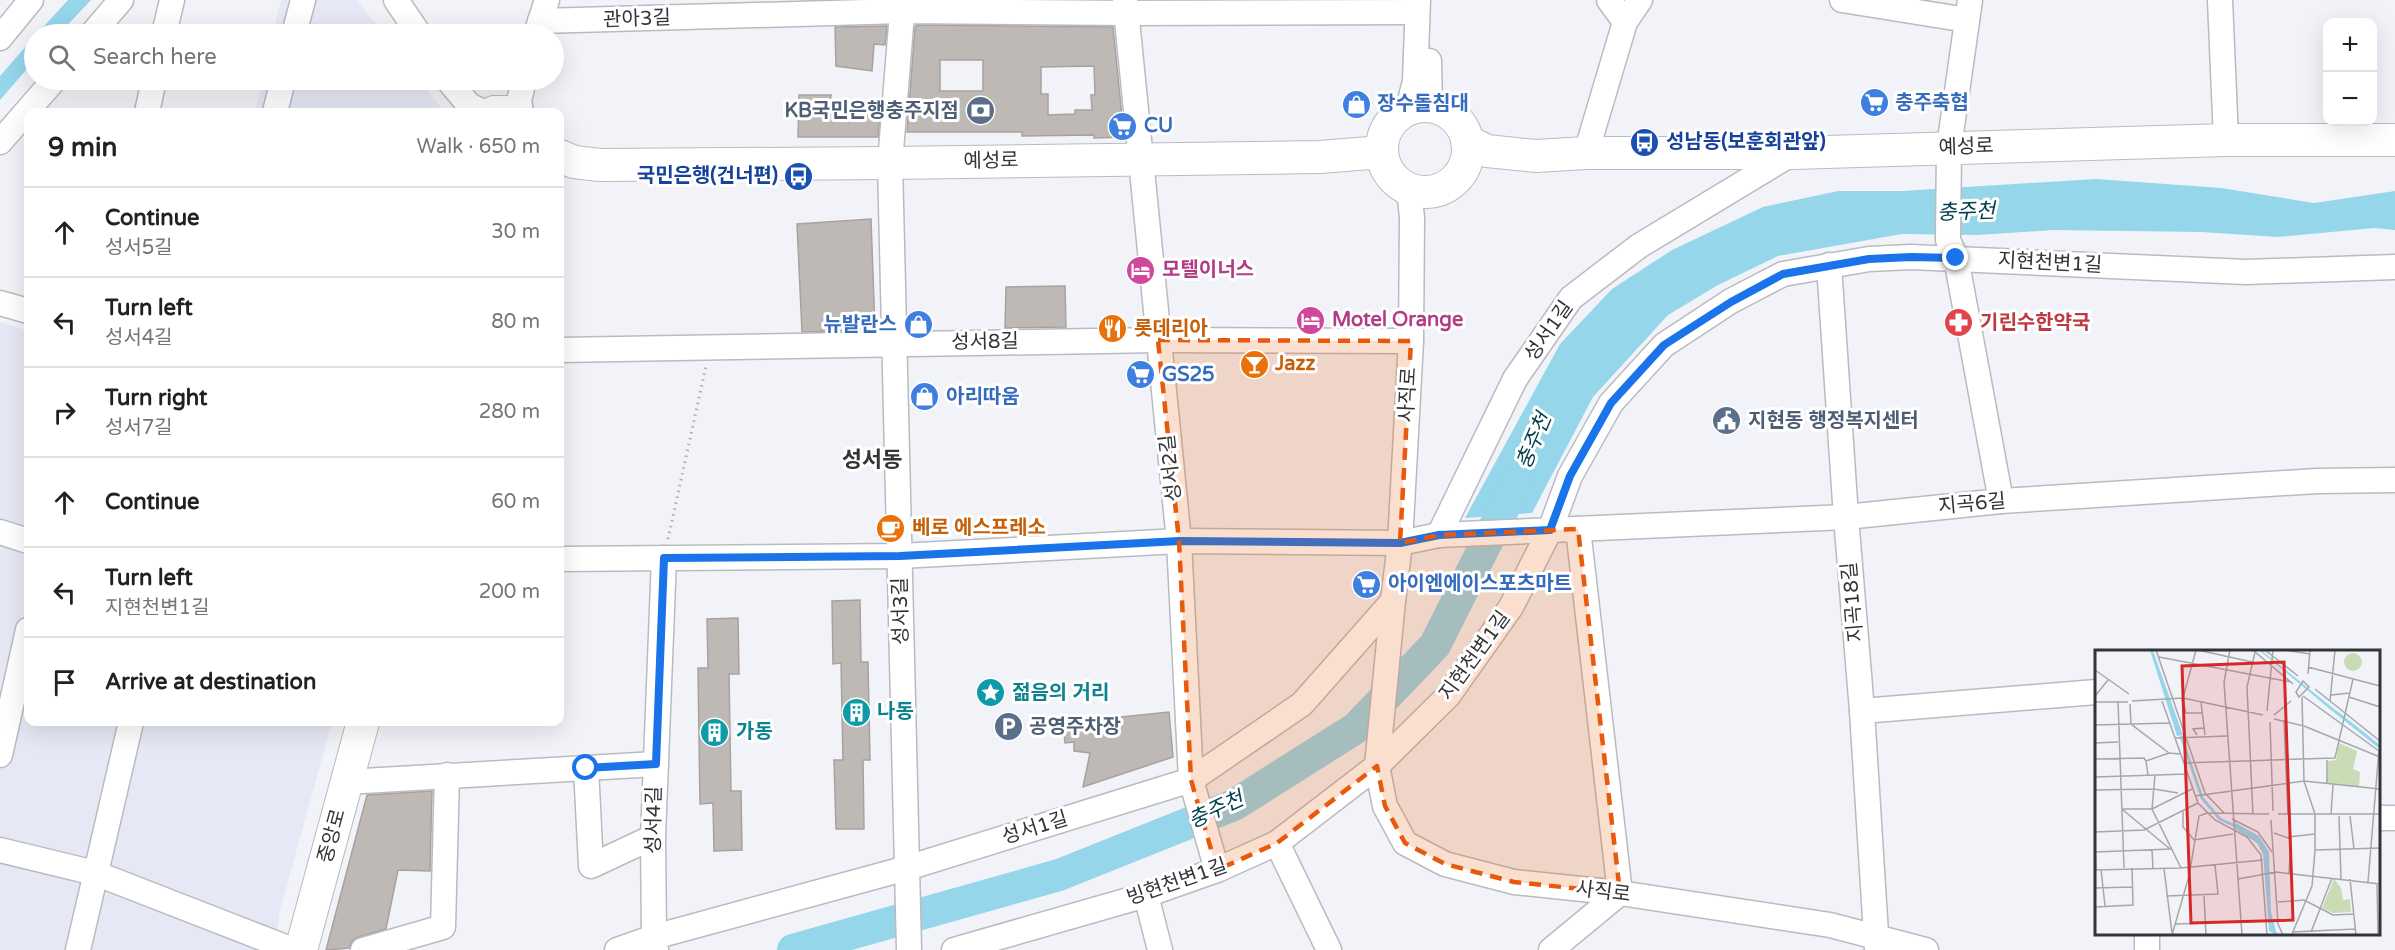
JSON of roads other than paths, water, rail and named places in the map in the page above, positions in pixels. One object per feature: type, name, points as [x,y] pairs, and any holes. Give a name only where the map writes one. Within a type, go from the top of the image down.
[{"type":"main road","points":[[503,108],[517,102]]},
{"type":"main road","points":[[1419,108],[1450,114],[1458,122],[1467,141],[1468,152],[1461,172],[1449,184],[1433,191],[1409,189],[1390,174],[1384,164],[1383,139],[1388,126],[1396,116],[1419,108]]},
{"type":"main road","name":"예성로","points":[[1536,156],[1586,153],[1793,153],[1949,162],[2226,140],[2395,140]]},
{"type":"main road","points":[[1467,141],[1486,151],[1536,156]]},
{"type":"main road","name":"예성로","points":[[564,172],[574,168],[600,165],[1320,157],[1382,152]]},
{"type":"main road","points":[[1461,172],[1484,165],[1536,156]]},
{"type":"main road","name":"예성로","points":[[564,158],[574,162],[600,165]]},
{"type":"main road","name":"중앙로","points":[[302,950],[362,726]]},
{"type":"street","points":[[0,38],[32,0]]},
{"type":"street","points":[[101,24],[121,0]]},
{"type":"street","points":[[166,24],[172,0]]},
{"type":"street","points":[[297,24],[303,0]]},
{"type":"street","points":[[396,0],[412,24]]},
{"type":"street","points":[[1609,0],[1625,22]]},
{"type":"street","points":[[1586,153],[1625,22],[1640,0]]},
{"type":"street","points":[[1842,0],[1968,10],[1949,162],[1952,249],[2001,501]]},
{"type":"street","points":[[2220,0],[2226,140]]},
{"type":"street","points":[[1419,108],[1422,4]]},
{"type":"street","name":"관아3길","points":[[541,19],[903,5],[1125,7],[1422,4]]},
{"type":"street","name":"성서3길","points":[[903,5],[890,163],[909,950]]},
{"type":"street","name":"성서2길","points":[[1125,7],[1179,541],[1191,780],[1217,870]]},
{"type":"street","points":[[29,108],[45,90]]},
{"type":"street","points":[[148,108],[152,90]]},
{"type":"street","points":[[276,108],[280,90]]},
{"type":"street","points":[[453,90],[460,108]]},
{"type":"street","points":[[457,90],[476,108]]},
{"type":"street","points":[[0,142],[15,124]]},
{"type":"street","name":"성서1길","points":[[1439,535],[1515,379],[1571,298],[1639,246],[1793,153]]},
{"type":"street","name":"사직로","points":[[1409,189],[1412,218],[1411,341],[1400,543],[1392,601],[1377,766],[1385,806],[1405,843],[1445,864],[1514,882],[1620,893],[1830,925],[1876,944],[1926,950]]},
{"type":"street","name":"지현천변1길","points":[[1377,766],[1448,696],[1511,607],[1550,530],[1570,476],[1611,403],[1664,345],[1731,302],[1783,274],[1869,259],[1911,257],[1952,249],[2246,272],[2395,267]]},
{"type":"street","name":"지곡18길","points":[[1828,266],[1862,711],[1876,944]]},
{"type":"street","points":[[0,303],[24,310]]},
{"type":"street","name":"성서8길","points":[[564,350],[1158,340],[1411,341]]},
{"type":"street","name":"지곡6길","points":[[564,559],[900,556],[1179,541],[1400,543],[1439,535],[1846,517],[2001,501],[2317,481],[2395,480]]},
{"type":"street","points":[[1551,950],[1620,893],[1578,529]]},
{"type":"street","points":[[0,532],[24,539]]},
{"type":"street","name":"성서4길","points":[[655,944],[653,837],[664,558]]},
{"type":"street","name":"성서1길","points":[[617,950],[655,944],[1191,780],[1302,704],[1392,601]]},
{"type":"street","points":[[0,755],[24,648]]},
{"type":"street","points":[[1862,711],[2095,692]]},
{"type":"street","points":[[78,950],[94,873],[130,726]]},
{"type":"street","points":[[346,782],[656,764]]},
{"type":"street","name":"빙현천변1길","points":[[954,950],[1004,943],[1217,870],[1277,843],[1377,766]]},
{"type":"street","points":[[586,768],[591,866],[653,837]]},
{"type":"street","points":[[363,950],[443,927],[447,775]]},
{"type":"street","points":[[1277,843],[1329,950]]},
{"type":"street","points":[[0,850],[94,873],[293,950]]},
{"type":"street","points":[[1146,895],[1160,950]]},
{"type":"street","points":[[2147,950],[2148,935]]},
{"type":"water","points":[[68,0],[91,0],[68,24],[46,24]]},
{"type":"water","points":[[24,48],[24,72],[0,100],[0,76]]},
{"type":"water","points":[[2096,179],[2221,188],[2314,203],[2395,191],[2395,230],[2374,228],[2278,237],[2202,232],[2053,230],[1977,235],[1902,234],[1778,256],[1718,285],[1668,315],[1593,397],[1532,513],[1465,518],[1560,344],[1612,289],[1672,250],[1763,207],[1838,191],[1903,191]]},
{"type":"waterway","name":"충주천","points":[[793,950],[1059,875],[1234,805],[1356,728],[1435,645],[1519,478]]},
{"type":"place","name":"충주축협","points":[[1874,103]]},
{"type":"place","name":"장수돌침대","points":[[1356,104]]},
{"type":"place","name":"KB국민은행충주지점","points":[[980,111]]},
{"type":"place","name":"CU","points":[[1123,126]]},
{"type":"place","name":"성남동(보훈회관앞)","points":[[1645,142]]},
{"type":"place","name":"국민은행(건너편)","points":[[799,176]]},
{"type":"place","name":"모텔이너스","points":[[1141,270]]},
{"type":"place","name":"Motel Orange","points":[[1311,320]]},
{"type":"place","name":"기린수한약국","points":[[1959,323]]},
{"type":"place","name":"뉴발란스","points":[[918,325]]},
{"type":"place","name":"롯데리아","points":[[1113,329]]},
{"type":"place","name":"Jazz","points":[[1254,364]]},
{"type":"place","name":"GS25","points":[[1141,375]]},
{"type":"place","name":"아리따움","points":[[925,397]]},
{"type":"place","name":"지현동 행정복지센터","points":[[1727,421]]},
{"type":"place","name":"베로 에스프레소","points":[[891,528]]},
{"type":"place","name":"아이엔에이스포츠마트","points":[[1367,584]]},
{"type":"place","name":"젊음의 거리","points":[[991,693]]},
{"type":"place","name":"나동","points":[[856,712]]},
{"type":"place","name":"공영주차장","points":[[1008,727]]},
{"type":"place","name":"가동","points":[[715,732]]},
{"type":"district","name":"성서동","points":[[872,460]]}]
